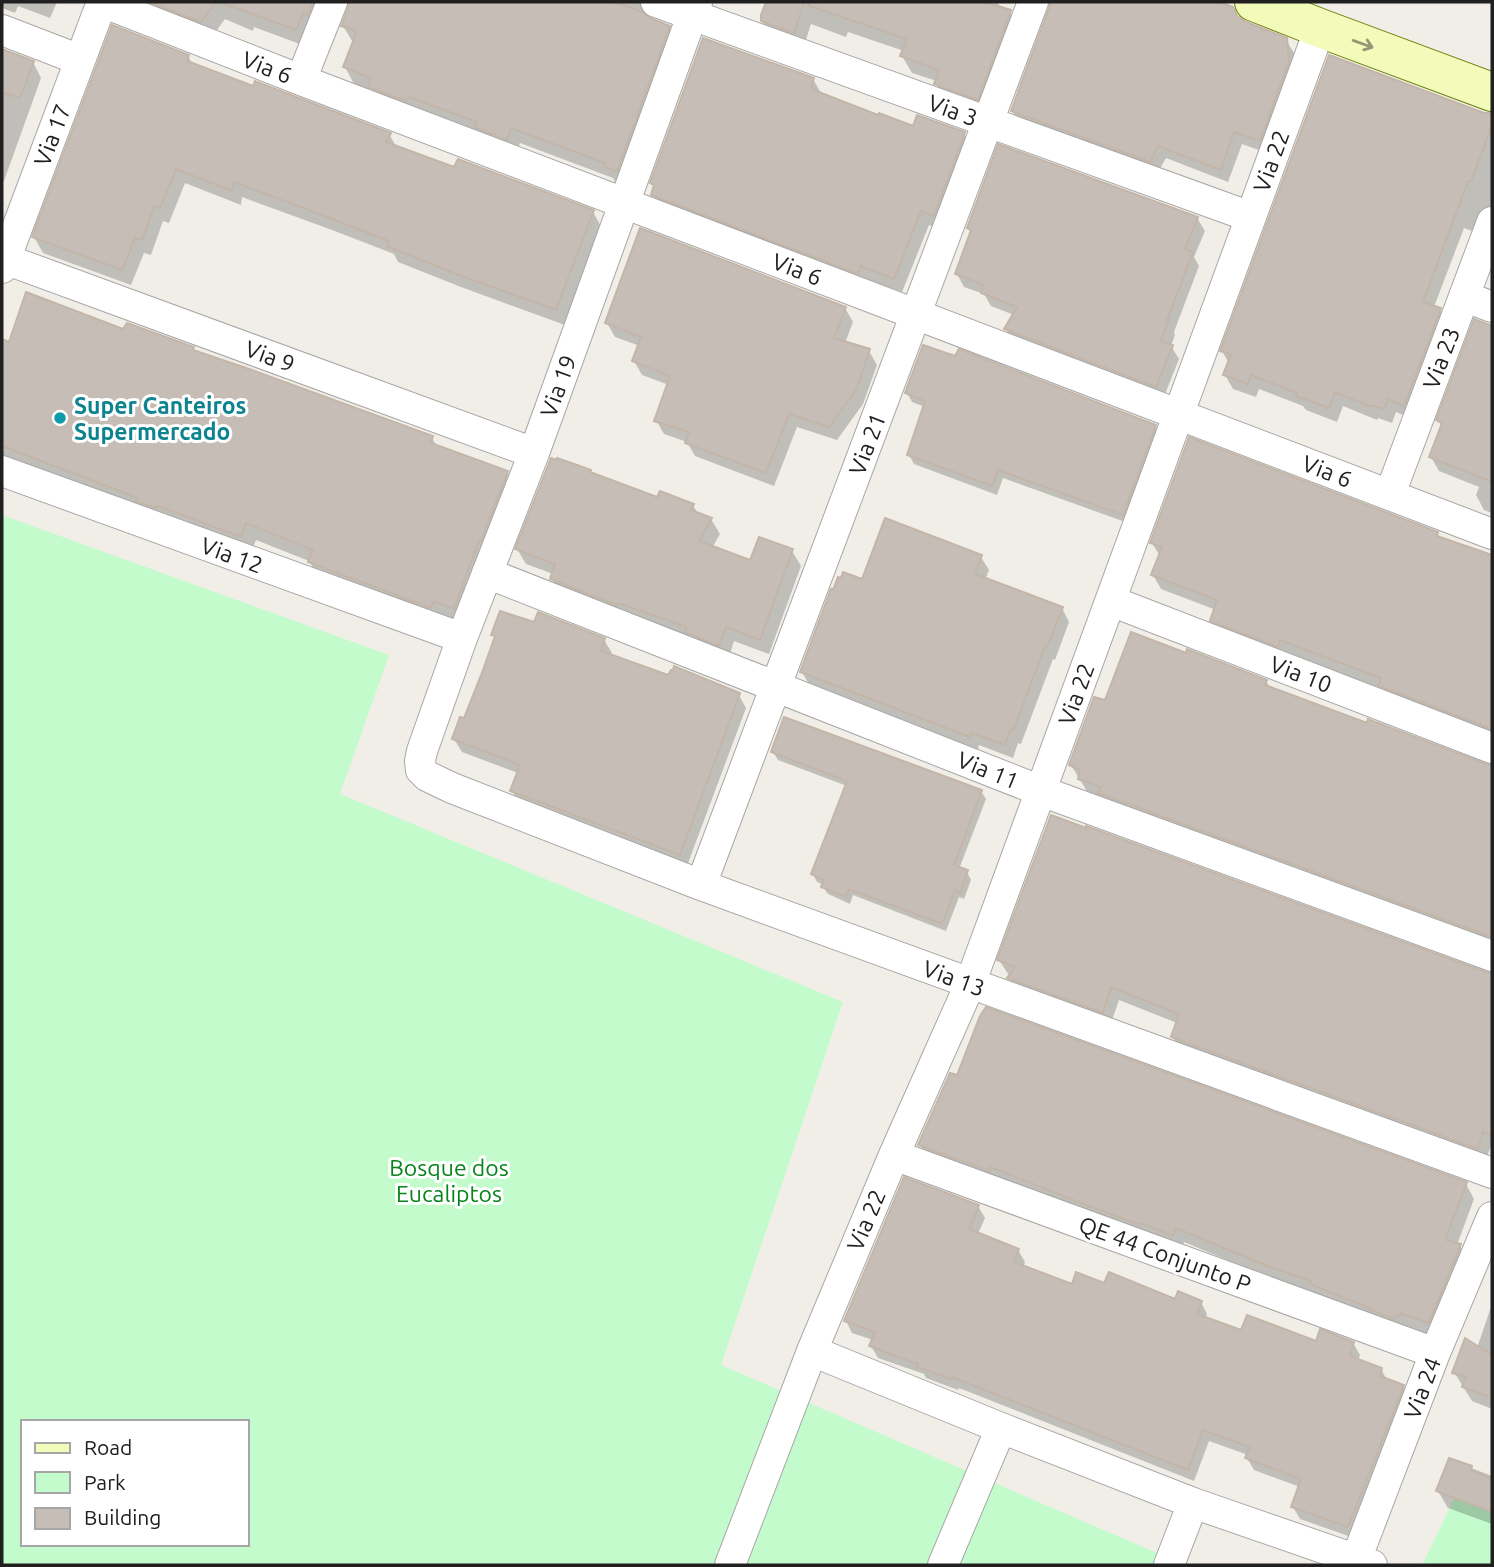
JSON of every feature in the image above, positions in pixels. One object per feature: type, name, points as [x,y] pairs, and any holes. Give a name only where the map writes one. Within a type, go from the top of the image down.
[{"type":"street","name":"Via 17","points":[[3,262],[102,2]]},
{"type":"street","name":"Via 6","points":[[102,2],[1492,534]]},
{"type":"street","points":[[301,80],[332,2]]},
{"type":"street","name":"Via 3","points":[[656,2],[695,8],[988,123],[1251,217]]},
{"type":"street","name":"Via 21","points":[[701,886],[1033,2]]},
{"type":"street","points":[[1254,2],[1492,92]]},
{"type":"street","name":"Via 19","points":[[421,771],[422,751],[461,638],[534,453],[695,8]]},
{"type":"street","name":"Via 22","points":[[730,1565],[812,1351],[894,1155],[970,984],[1320,28]]},
{"type":"street","points":[[2,30],[80,60]]},
{"type":"street","name":"Via 23","points":[[1390,494],[1492,222]]},
{"type":"street","name":"Via 9","points":[[3,262],[534,453]]},
{"type":"street","points":[[1464,296],[1492,307]]},
{"type":"street","name":"Via 12","points":[[2,471],[461,638]]},
{"type":"street","name":"Via 11","points":[[487,573],[1041,791],[1492,956]]},
{"type":"street","name":"Via 10","points":[[1111,601],[1492,748]]},
{"type":"street","name":"Via 13","points":[[421,771],[452,788],[701,886],[1492,1172]]},
{"type":"street","name":"QE 44 Conjunto P","points":[[894,1155],[1435,1353]]},
{"type":"street","name":"Via 24","points":[[1361,1563],[1435,1353],[1492,1217]]},
{"type":"street","points":[[812,1351],[1193,1503],[1361,1563]]},
{"type":"street","points":[[943,1565],[1001,1428]]},
{"type":"street","points":[[1169,1565],[1193,1503]]},
{"type":"green space","name":"Bosque dos Eucaliptos","points":[[2,515],[389,655],[340,794],[843,1002],[721,1365],[1185,1565],[2,1565]]},
{"type":"green space","points":[[1463,1481],[1492,1500],[1492,1565],[1422,1565]]},
{"type":"building","points":[[149,2],[216,2],[201,22]]},
{"type":"building","points":[[313,2],[308,15],[303,14],[296,30],[225,4]]},
{"type":"building","points":[[349,2],[615,2],[670,26],[617,171],[604,167],[605,163],[511,128],[507,140],[474,127],[477,122],[409,97],[406,101],[368,87],[371,78],[343,67],[357,31],[341,26]]},
{"type":"building","points":[[766,2],[804,2],[794,33],[761,21]]},
{"type":"building","points":[[809,2],[984,2],[1011,10],[978,100],[934,84],[939,70],[900,56],[907,39],[809,6]]},
{"type":"building","points":[[1050,2],[1220,2],[1233,7],[1237,16],[1246,22],[1287,38],[1289,61],[1260,141],[1234,132],[1221,170],[1158,146],[1150,162],[1011,111]]},
{"type":"building","points":[[112,25],[189,55],[187,61],[253,86],[255,81],[391,133],[386,142],[454,167],[458,159],[594,210],[556,310],[451,272],[387,246],[389,241],[234,182],[232,191],[176,169],[160,208],[154,206],[142,240],[135,238],[122,270],[32,237]]},
{"type":"building","points":[[703,38],[814,78],[811,89],[878,115],[879,113],[913,126],[917,115],[965,132],[934,216],[921,211],[894,279],[861,266],[858,274],[651,195],[654,185],[650,183]]},
{"type":"building","points":[[2,49],[34,61],[20,98],[2,92]]},
{"type":"building","points":[[1329,55],[1484,113],[1492,113],[1492,124],[1471,182],[1468,181],[1423,302],[1441,308],[1404,406],[1388,399],[1384,409],[1369,406],[1335,392],[1329,408],[1251,375],[1248,384],[1223,375],[1231,354],[1220,351]]},
{"type":"building","points":[[998,144],[1198,217],[1185,249],[1193,252],[1161,341],[1173,345],[1156,387],[1004,329],[1017,307],[981,293],[984,285],[955,274],[971,230],[967,228]]},
{"type":"building","points":[[640,228],[846,307],[834,338],[870,349],[856,390],[829,427],[789,414],[766,473],[685,443],[689,432],[654,421],[670,376],[632,361],[641,337],[605,323]]},
{"type":"building","points":[[26,292],[123,329],[127,323],[194,347],[193,350],[433,436],[431,443],[508,471],[454,609],[434,601],[431,608],[308,562],[313,550],[246,523],[241,537],[158,506],[156,508],[136,501],[138,498],[2,446],[2,339],[9,342]]},
{"type":"building","points":[[1474,319],[1492,326],[1492,482],[1429,457],[1442,423],[1436,420]]},
{"type":"building","points":[[923,345],[955,356],[959,349],[1156,425],[1123,515],[998,470],[992,486],[907,455],[925,401],[905,393]]},
{"type":"building","points":[[1189,437],[1438,532],[1437,536],[1492,555],[1492,729],[1379,686],[1381,678],[1280,640],[1278,647],[1210,621],[1217,600],[1151,575],[1162,547],[1150,543]]},
{"type":"building","points":[[551,458],[591,470],[590,472],[657,497],[660,491],[694,504],[691,510],[712,518],[699,541],[750,560],[759,537],[793,549],[760,640],[726,627],[719,646],[685,632],[687,627],[618,603],[617,605],[550,579],[555,564],[515,549]]},
{"type":"building","points":[[885,518],[982,555],[975,574],[1063,607],[1005,745],[972,733],[970,737],[800,672],[831,589],[833,590],[843,572],[862,579]]},
{"type":"building","points":[[500,611],[534,622],[538,612],[605,638],[601,651],[668,675],[674,666],[740,693],[680,855],[510,791],[520,765],[452,739],[460,717],[464,718],[483,670],[495,636],[491,635]]},
{"type":"building","points":[[1131,632],[1186,653],[1187,649],[1267,680],[1265,685],[1367,723],[1368,719],[1492,765],[1492,937],[1098,793],[1101,787],[1078,779],[1080,770],[1069,765],[1094,697],[1105,700]]},
{"type":"building","points":[[784,717],[982,790],[954,865],[968,870],[960,893],[955,890],[942,924],[849,889],[846,897],[821,887],[824,880],[811,874],[847,781],[771,752]]},
{"type":"building","points":[[1051,815],[1492,973],[1492,1135],[1483,1132],[1478,1149],[1171,1037],[1179,1014],[1111,987],[1103,1013],[1007,978],[1015,967],[997,960]]},
{"type":"building","points":[[986,1007],[1467,1182],[1446,1237],[1446,1240],[1461,1244],[1429,1323],[1401,1313],[1394,1319],[1310,1284],[1311,1281],[1176,1228],[1173,1236],[991,1167],[990,1171],[918,1145],[950,1073],[957,1075]]},
{"type":"building","points":[[904,1177],[979,1205],[969,1229],[1019,1249],[1014,1262],[1072,1284],[1076,1272],[1104,1283],[1109,1272],[1175,1299],[1178,1291],[1202,1301],[1197,1314],[1241,1330],[1247,1315],[1316,1341],[1320,1329],[1354,1342],[1350,1356],[1382,1368],[1380,1376],[1404,1385],[1348,1527],[1291,1507],[1301,1479],[1245,1458],[1250,1447],[1203,1430],[1188,1470],[952,1377],[951,1379],[917,1367],[918,1364],[869,1346],[875,1332],[844,1321]]},
{"type":"building","points":[[1465,1338],[1492,1355],[1492,1398],[1462,1387],[1466,1377],[1452,1373]]},
{"type":"building","points":[[1449,1458],[1472,1466],[1471,1470],[1492,1479],[1492,1512],[1436,1491]]},
{"type":"place","name":"Super Canteiros Supermercado","points":[[60,418]]}]
